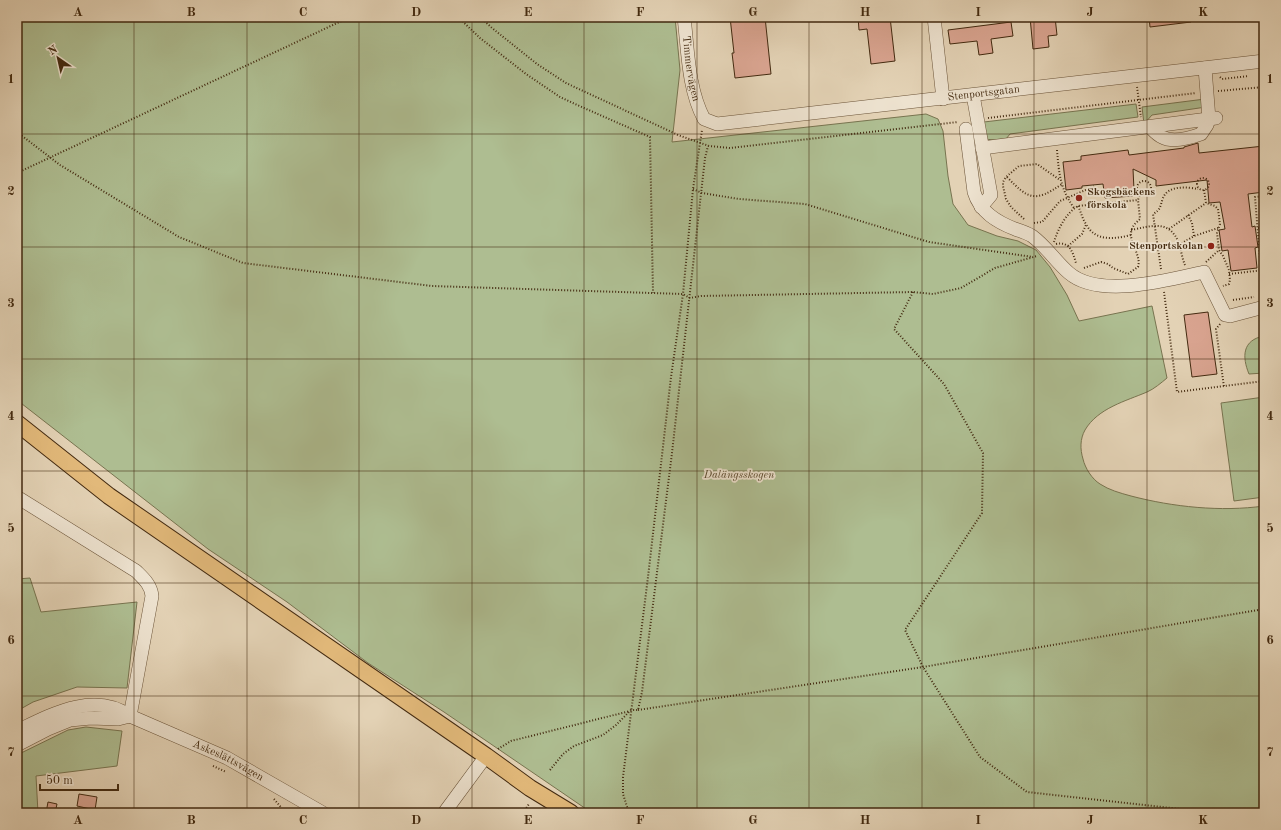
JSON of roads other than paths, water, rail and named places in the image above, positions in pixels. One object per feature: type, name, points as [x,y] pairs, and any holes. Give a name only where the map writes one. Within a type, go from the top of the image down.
[{"type":"main road","points":[[17,423],[109,496],[486,756],[530,788],[571,813]]},
{"type":"street","name":"Timmervägen","points":[[684,17],[690,71],[697,107],[704,119]]},
{"type":"street","points":[[934,17],[943,99]]},
{"type":"street","name":"Stenportsgatan","points":[[704,119],[717,124],[739,122],[1206,68],[1263,68]]},
{"type":"street","points":[[982,148],[1212,118],[1206,68]]},
{"type":"street","points":[[973,95],[990,195],[981,207]]},
{"type":"street","points":[[966,129],[974,192],[976,200],[981,207],[994,219],[1004,225],[1032,236],[1068,273],[1080,281],[1099,286],[1138,284],[1163,281],[1204,272],[1225,315],[1230,316],[1264,307]]},
{"type":"street","points":[[17,497],[136,572],[147,582],[151,588],[152,596],[130,716],[118,719],[91,718],[70,720],[48,729],[17,745]]},
{"type":"street","name":"Askeslättsvägen","points":[[17,732],[55,713],[72,708],[94,705],[110,706],[227,758],[323,813]]},
{"type":"street","points":[[444,813],[486,756]]},
{"type":"place","name":"Skogsbäckens förskola","points":[[1079,198]]},
{"type":"place","name":"Stenportskolan","points":[[1211,246]]},
{"type":"park label","name":"Dalängsskogen","points":[[739,475]]}]
